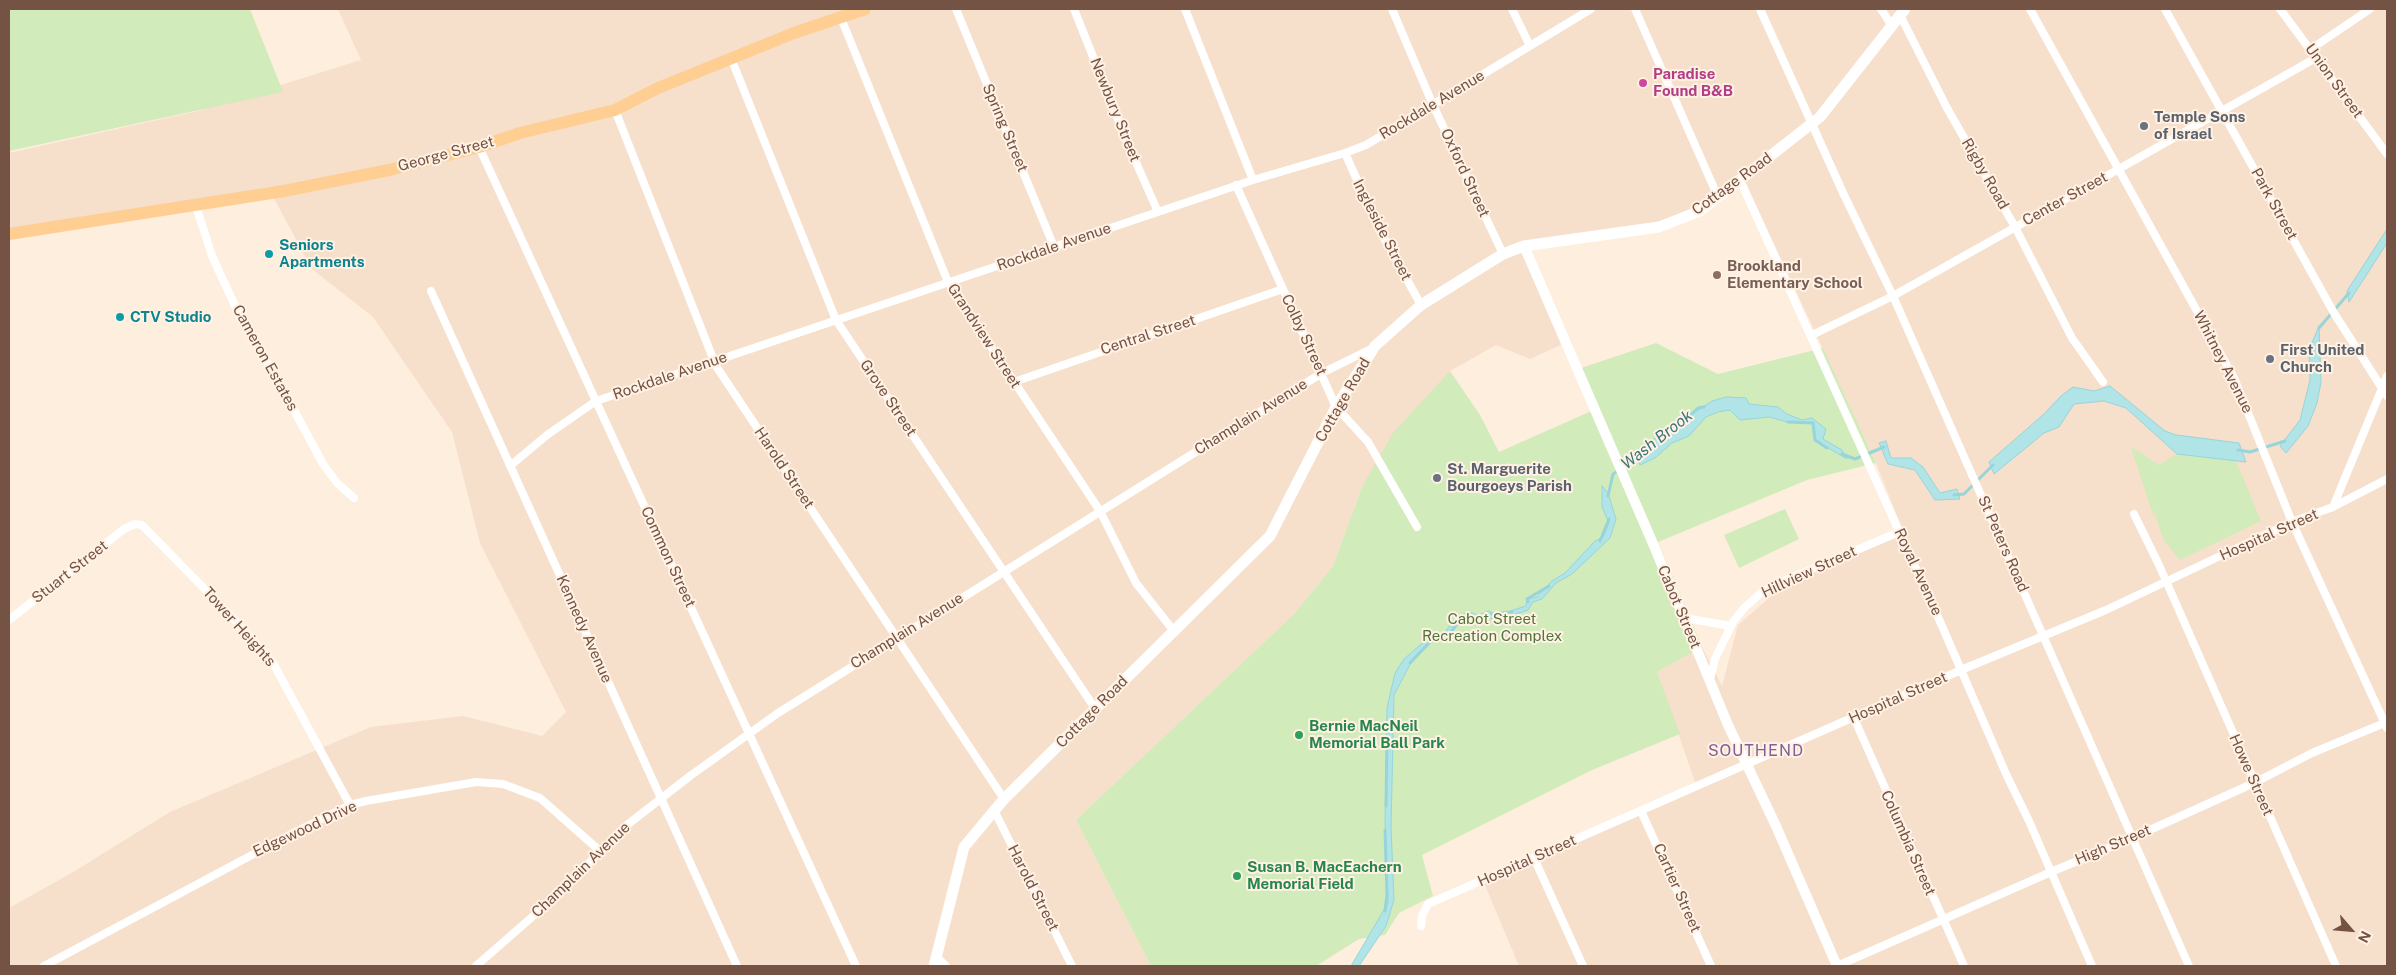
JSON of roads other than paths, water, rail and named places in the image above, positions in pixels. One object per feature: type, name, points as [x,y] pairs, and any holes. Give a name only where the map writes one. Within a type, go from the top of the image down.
[{"type":"main road","name":"George Street","points":[[9,234],[80,221],[196,206],[389,170],[479,147],[520,133],[615,110],[658,88],[731,58],[794,33],[865,9]]},
{"type":"main road","name":"Cottage Road","points":[[936,961],[964,847],[1004,799],[1096,710],[1172,630],[1270,536],[1336,407],[1375,346],[1420,305],[1503,254],[1524,246],[1659,227],[1700,211],[1812,124],[1835,100],[1902,12]]},
{"type":"street","name":"Spring Street","points":[[956,9],[1054,247]]},
{"type":"street","name":"Newbury Street","points":[[1074,9],[1127,142],[1158,212]]},
{"type":"street","points":[[1185,9],[1253,180]]},
{"type":"street","name":"Oxford Street","points":[[1392,9],[1433,105],[1503,254]]},
{"type":"street","points":[[1512,9],[1530,46]]},
{"type":"street","name":"Rockdale Avenue","points":[[510,466],[547,436],[596,401],[1236,185],[1366,145],[1591,9]]},
{"type":"street","points":[[1635,9],[1718,197]]},
{"type":"street","name":"St Peters Road","points":[[1760,9],[1844,195],[1893,296],[2189,966]]},
{"type":"street","points":[[1881,9],[1892,26]]},
{"type":"street","name":"Whitney Avenue","points":[[2030,9],[2234,378],[2292,522],[2387,725]]},
{"type":"street","name":"Park Street","points":[[2165,9],[2334,313],[2387,396]]},
{"type":"street","name":"Union Street","points":[[2280,9],[2387,154]]},
{"type":"street","points":[[2311,49],[2370,9]]},
{"type":"street","name":"Rigby Road","points":[[1902,12],[1947,108],[2015,227],[2072,338],[2103,382]]},
{"type":"street","name":"Grandview Street","points":[[841,18],[948,282],[1100,511],[1128,570],[1146,599],[1172,630]]},
{"type":"street","name":"Grove Street","points":[[731,58],[836,320],[1096,710]]},
{"type":"street","name":"Center Street","points":[[1812,336],[1893,296],[2316,58]]},
{"type":"street","name":"Harold Street","points":[[615,110],[714,361],[1004,799]]},
{"type":"street","name":"Common Street","points":[[479,147],[856,966]]},
{"type":"street","name":"Ingleside Street","points":[[1345,153],[1378,228],[1420,305]]},
{"type":"street","name":"Royal Avenue","points":[[1740,180],[1812,336],[2092,966]]},
{"type":"street","name":"Colby Street","points":[[1236,185],[1336,407],[1368,442],[1417,527]]},
{"type":"street","name":"Cameron Estates","points":[[196,206],[212,256],[241,319],[280,384],[323,464],[337,483],[354,498]]},
{"type":"street","name":"Cabot Street","points":[[1524,246],[1685,618],[1728,725],[1748,765],[1837,966]]},
{"type":"street","name":"Central Street","points":[[1014,382],[1283,289]]},
{"type":"street","name":"Kennedy Avenue","points":[[430,292],[737,966]]},
{"type":"street","name":"Champlain Avenue","points":[[476,966],[555,898],[627,825],[660,798],[749,734],[897,637],[1322,373],[1375,346]]},
{"type":"street","points":[[2333,507],[2387,376]]},
{"type":"street","name":"Hospital Street","points":[[1420,926],[1422,916],[1428,904],[1961,670],[2167,583],[2292,522],[2333,507],[2387,479]]},
{"type":"street","name":"Howe Street","points":[[2134,514],[2167,583],[2336,966]]},
{"type":"street","name":"Tower Heights","points":[[131,526],[140,525],[148,530],[273,663],[350,805]]},
{"type":"street","name":"Stuart Street","points":[[9,620],[124,529],[131,526]]},
{"type":"street","name":"Hillview Street","points":[[1710,679],[1715,659],[1731,626],[1748,604],[1770,587],[1899,532]]},
{"type":"street","points":[[1685,618],[1731,626]]},
{"type":"street","name":"Columbia Street","points":[[1854,718],[1964,966]]},
{"type":"street","name":"High Street","points":[[1837,966],[2132,838],[2254,783],[2312,753],[2387,725]]},
{"type":"street","name":"Edgewood Drive","points":[[44,966],[283,838],[350,805],[476,782],[503,784],[540,798],[600,851]]},
{"type":"street","name":"Harold Street","points":[[994,810],[1072,966]]},
{"type":"street","name":"Cartier Street","points":[[1641,811],[1711,966]]},
{"type":"street","points":[[1534,858],[1583,966]]},
{"type":"street","points":[[936,961],[946,966]]},
{"type":"water","points":[[2387,229],[2387,243],[2349,302],[2347,291]]},
{"type":"water","points":[[2319,326],[2321,382],[2317,403],[2308,426],[2286,453],[2280,446],[2300,420],[2310,380],[2309,350]]},
{"type":"water","points":[[2110,386],[2165,431],[2176,435],[2239,443],[2246,462],[2177,454],[2126,408],[2104,401],[2074,404],[2059,427],[2044,433],[1994,474],[1989,462],[2044,414],[2061,396],[2073,387],[2094,391]]},
{"type":"water","points":[[1726,397],[1746,398],[1749,404],[1778,407],[1787,414],[1802,420],[1812,418],[1826,429],[1823,439],[1842,450],[1847,459],[1815,440],[1812,423],[1787,422],[1769,417],[1740,420],[1730,410],[1706,417],[1689,436],[1672,443],[1655,458],[1640,465],[1634,452],[1712,401]]},
{"type":"water","points":[[1886,441],[1891,458],[1911,458],[1923,467],[1940,493],[1957,489],[1960,499],[1935,500],[1915,470],[1888,464],[1879,443]]},
{"type":"water","points":[[1602,486],[1608,493],[1616,519],[1610,538],[1572,574],[1556,583],[1542,599],[1533,602],[1528,610],[1499,620],[1489,618],[1480,622],[1469,616],[1457,620],[1449,635],[1430,642],[1414,657],[1394,695],[1391,827],[1394,900],[1386,926],[1359,966],[1351,966],[1388,903],[1385,820],[1387,708],[1395,673],[1404,659],[1427,639],[1445,632],[1456,617],[1469,612],[1478,615],[1489,611],[1497,615],[1526,606],[1527,599],[1537,597],[1552,581],[1565,573],[1595,541],[1603,537],[1609,523],[1602,507]]},
{"type":"waterway","name":"Wash Brook","points":[[2319,328],[2349,293]]},
{"type":"waterway","name":"Wash Brook","points":[[1688,417],[1698,408],[1704,407]]},
{"type":"waterway","name":"Wash Brook","points":[[1788,422],[1813,423],[1815,440],[1827,448]]},
{"type":"waterway","name":"Wash Brook","points":[[2238,450],[2250,452],[2285,441]]},
{"type":"waterway","name":"Wash Brook","points":[[1842,454],[1855,459],[1884,447]]},
{"type":"waterway","name":"Wash Brook","points":[[1608,496],[1613,474],[1640,458]]},
{"type":"waterway","name":"Wash Brook","points":[[1954,495],[1964,494],[1993,465]]},
{"type":"waterway","name":"Wash Brook","points":[[1600,541],[1609,519]]},
{"type":"waterway","name":"Wash Brook","points":[[1528,602],[1527,599],[1549,586]]},
{"type":"waterway","name":"Wash Brook","points":[[1491,614],[1512,612]]},
{"type":"waterway","name":"Wash Brook","points":[[1410,663],[1430,642],[1449,635],[1462,617]]},
{"type":"waterway","name":"Wash Brook","points":[[1386,806],[1387,737]]},
{"type":"waterway","name":"Wash Brook","points":[[1385,830],[1387,895],[1385,911]]},
{"type":"place","name":"Paradise Found B&B","points":[[1643,83]]},
{"type":"place","name":"Temple Sons of Israel","points":[[2144,126]]},
{"type":"place","name":"Seniors Apartments","points":[[269,254]]},
{"type":"place","name":"Brookland Elementary School","points":[[1717,275]]},
{"type":"place","name":"CTV Studio","points":[[120,317]]},
{"type":"place","name":"First United Church","points":[[2270,359]]},
{"type":"place","name":"St. Marguerite Bourgoeys Parish","points":[[1437,478]]},
{"type":"place","name":"Bernie MacNeil Memorial Ball Park","points":[[1299,735]]},
{"type":"place","name":"Susan B. MacEachern Memorial Field","points":[[1237,876]]},
{"type":"district","name":"SOUTHEND","points":[[1756,751]]},
{"type":"park label","name":"Cabot Street Recreation Complex","points":[[1492,628]]}]
